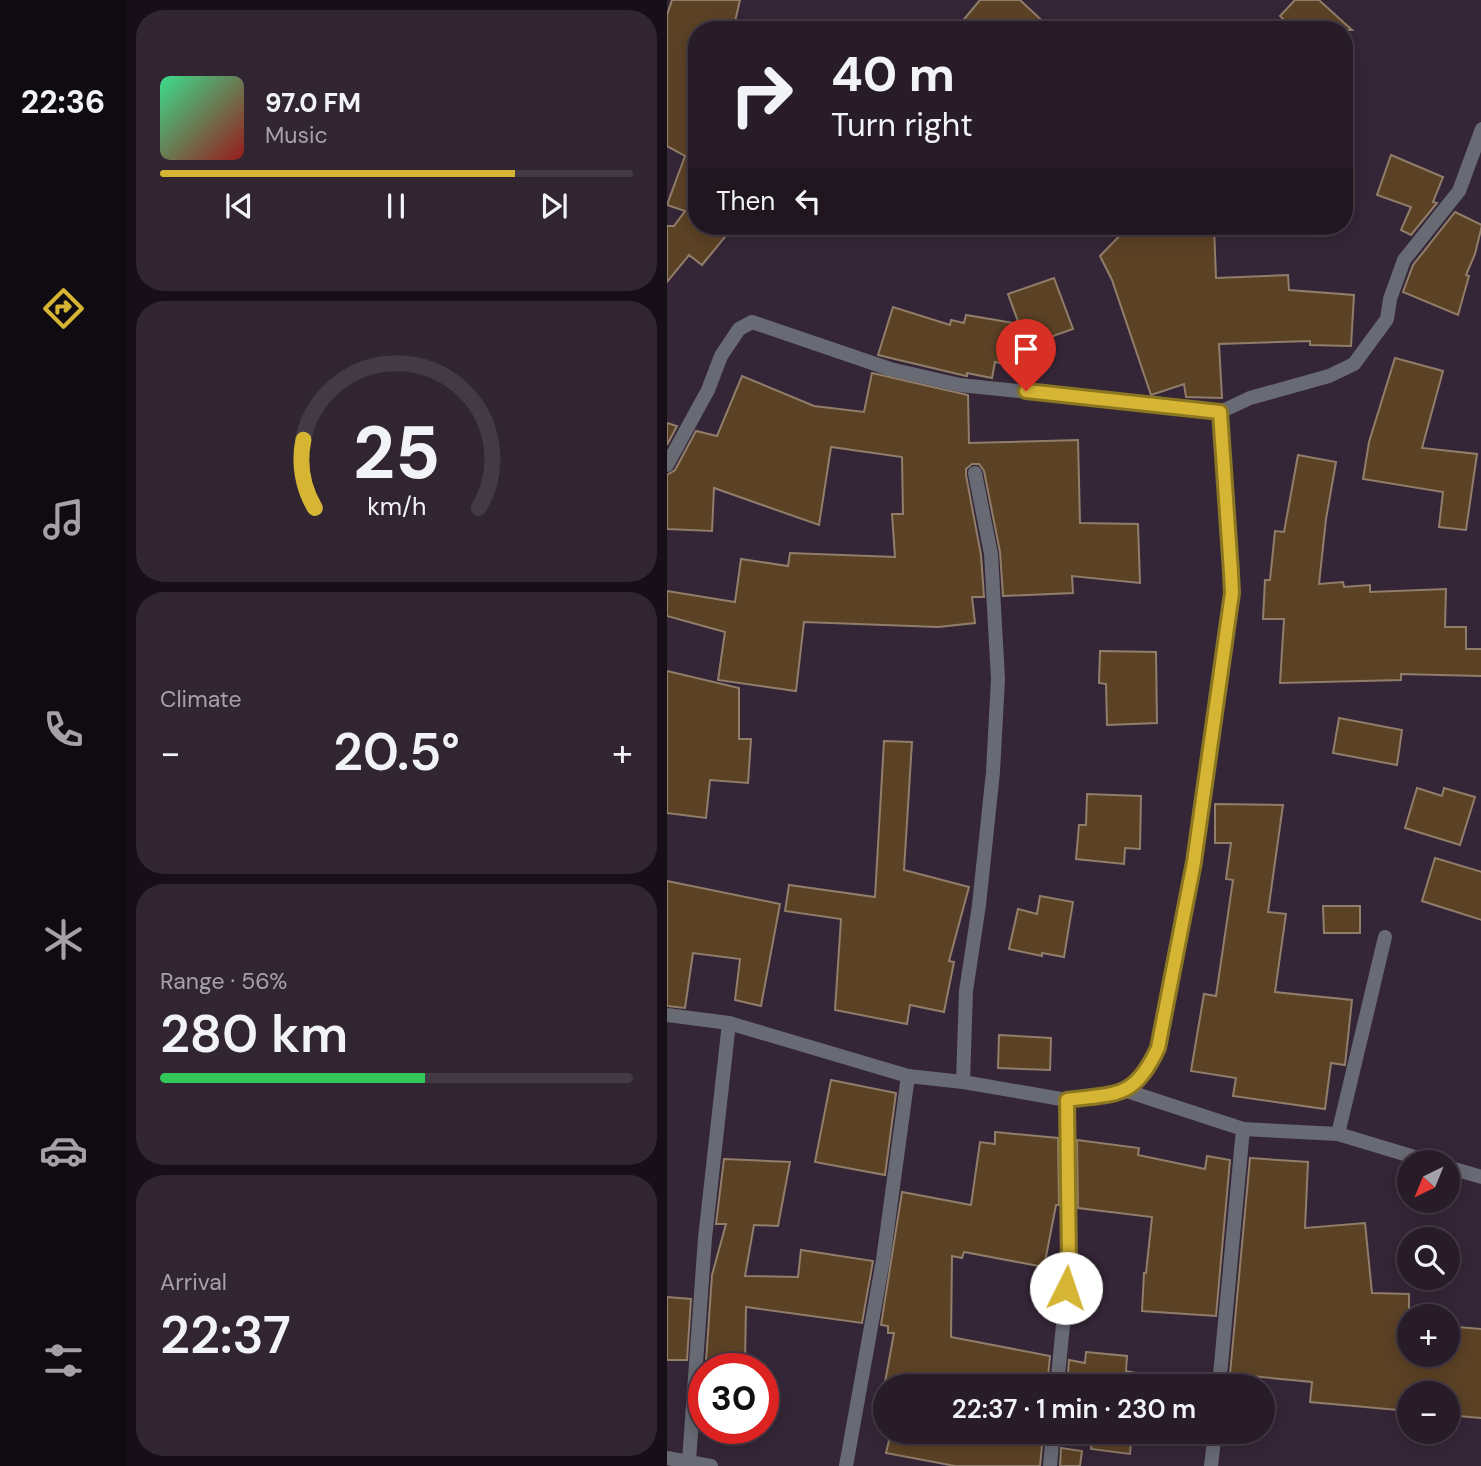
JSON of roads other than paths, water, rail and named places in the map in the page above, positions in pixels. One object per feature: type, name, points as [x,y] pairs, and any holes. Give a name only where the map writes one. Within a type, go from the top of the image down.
[{"type":"street","points":[[667,465],[708,390],[721,356],[739,329],[752,322],[890,369],[960,385],[1220,412],[1250,398],[1329,376],[1354,364],[1387,319],[1390,299],[1404,260],[1459,191],[1481,129]]},
{"type":"street","points":[[1127,1091],[1148,1070],[1158,1048],[1194,862],[1232,593],[1220,412]]},
{"type":"street","points":[[963,1082],[966,991],[979,905],[993,772],[998,679],[991,554],[975,473]]},
{"type":"street","points":[[1338,1134],[1385,937]]},
{"type":"street","points":[[667,1016],[729,1023],[908,1076],[963,1082],[1067,1100],[1127,1091],[1243,1129],[1338,1134],[1397,1152]]},
{"type":"street","points":[[689,1461],[705,1238],[729,1023]]},
{"type":"street","points":[[846,1466],[883,1260],[908,1076]]},
{"type":"street","points":[[1058,1374],[1069,1264],[1067,1100]]},
{"type":"street","points":[[1220,1374],[1243,1129]]},
{"type":"street","points":[[1460,1171],[1481,1177]]},
{"type":"street","points":[[1050,1466],[1052,1444]]},
{"type":"street","points":[[1211,1466],[1214,1444]]},
{"type":"street","points":[[667,1458],[711,1466]]}]
